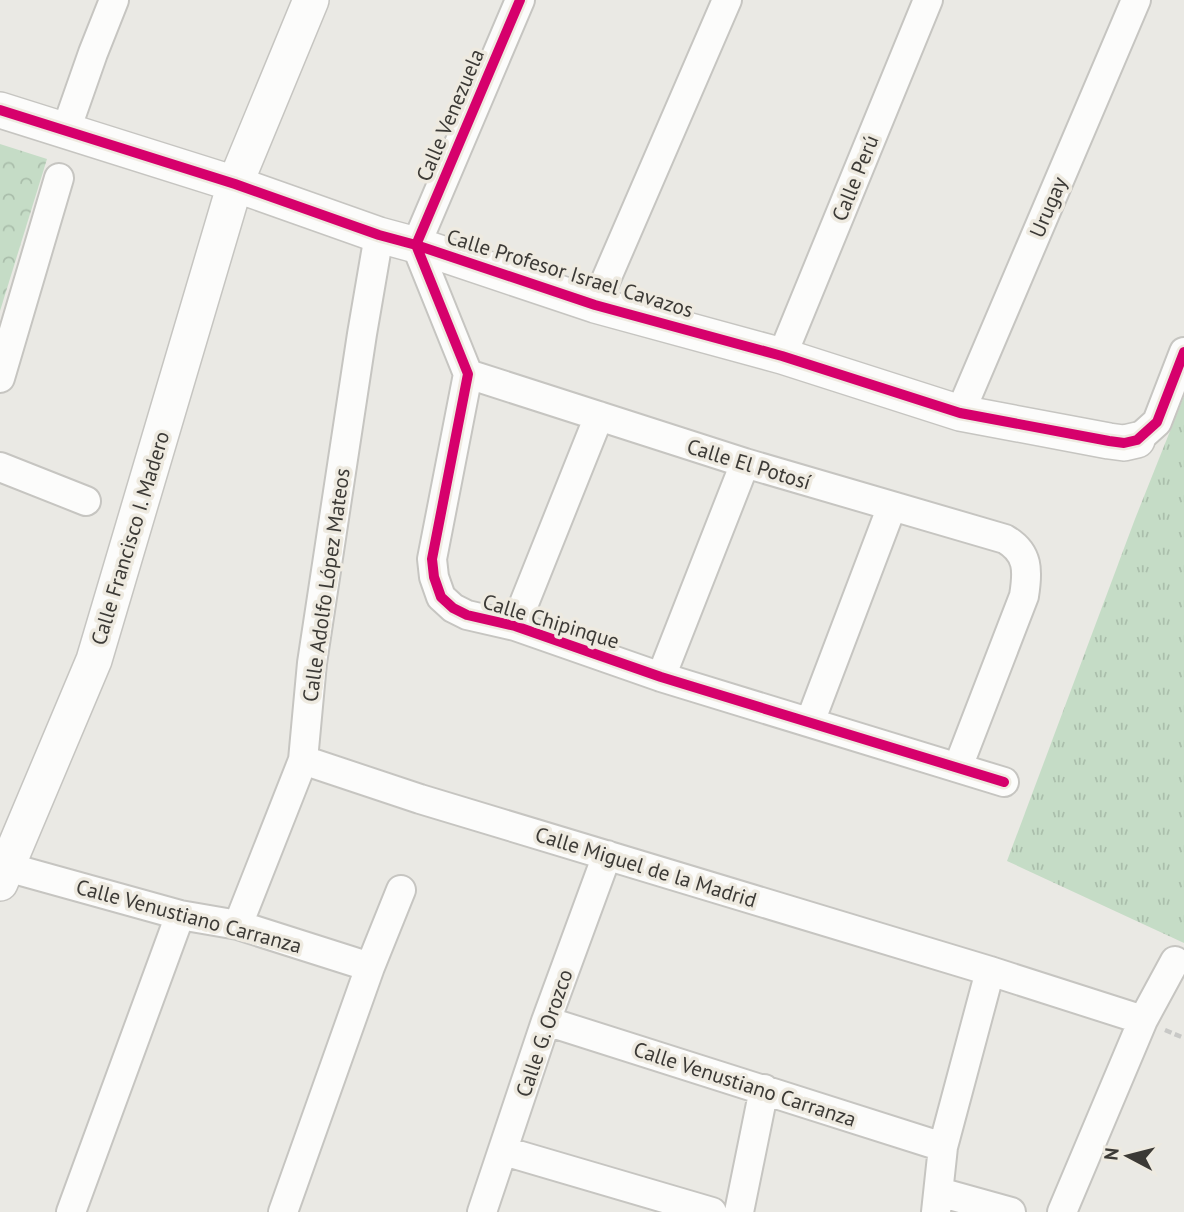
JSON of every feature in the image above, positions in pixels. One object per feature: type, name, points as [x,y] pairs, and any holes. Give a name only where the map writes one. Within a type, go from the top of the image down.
[{"type":"street","points":[[66,130],[114,0]]},
{"type":"street","name":"Calle Francisco I. Madero","points":[[3,875],[94,660],[235,184],[311,0]]},
{"type":"street","name":"Calle Venezuela","points":[[416,245],[520,0]]},
{"type":"street","points":[[595,305],[726,0]]},
{"type":"street","name":"Calle Perú","points":[[782,356],[928,0]]},
{"type":"street","name":"Urugay","points":[[961,413],[1136,0]]},
{"type":"street","name":"Calle Profesor Israel Cavazos","points":[[0,110],[235,184],[595,305],[782,356],[961,413],[1109,441],[1124,443],[1137,440]]},
{"type":"street","points":[[0,378],[59,178]]},
{"type":"street","name":"Calle Adolfo López Mateos","points":[[238,925],[303,760],[312,663],[379,234]]},
{"type":"street","points":[[416,245],[468,374]]},
{"type":"street","points":[[1137,440],[1157,422],[1184,352]]},
{"type":"street","name":"Calle El Potosí","points":[[468,374],[745,463],[1005,539],[1015,545],[1024,559],[1027,577],[1024,596],[958,767]]},
{"type":"street","name":"Calle Chipinque","points":[[468,374],[432,559],[434,578],[441,597],[453,608],[467,615],[514,626],[661,677],[1004,782]]},
{"type":"street","points":[[514,626],[599,416]]},
{"type":"street","points":[[661,677],[745,463]]},
{"type":"street","points":[[0,467],[86,501]]},
{"type":"street","points":[[810,722],[892,506]]},
{"type":"street","name":"Calle Miguel de la Madrid","points":[[303,760],[420,799],[990,971],[1143,1020]]},
{"type":"street","name":"Calle G. Orozco","points":[[482,1212],[546,1021],[607,855]]},
{"type":"street","name":"Calle Venustiano Carranza","points":[[3,875],[180,915],[238,925],[370,967]]},
{"type":"street","points":[[283,1212],[370,967],[401,890]]},
{"type":"street","points":[[71,1212],[180,915]]},
{"type":"street","points":[[1062,1212],[1143,1020],[1175,961]]},
{"type":"street","points":[[990,971],[943,1147],[937,1202],[1011,1212]]},
{"type":"street","name":"Calle Venustiano Carranza","points":[[546,1021],[943,1147]]},
{"type":"street","points":[[739,1212],[764,1090]]},
{"type":"street","points":[[504,1151],[712,1212]]},
{"type":"green space","points":[[0,144],[47,159],[0,311]]},
{"type":"green space","points":[[1184,396],[1184,943],[1007,861]]},
{"type":"cycle path","points":[[520,0],[416,245],[468,374],[432,559],[434,577],[441,597],[453,608],[467,615],[515,626],[661,677],[1004,782]]},
{"type":"cycle path","points":[[0,110],[235,184],[379,235],[595,305],[782,356],[960,413],[1109,441],[1124,443],[1137,440],[1157,422],[1184,352]]}]
